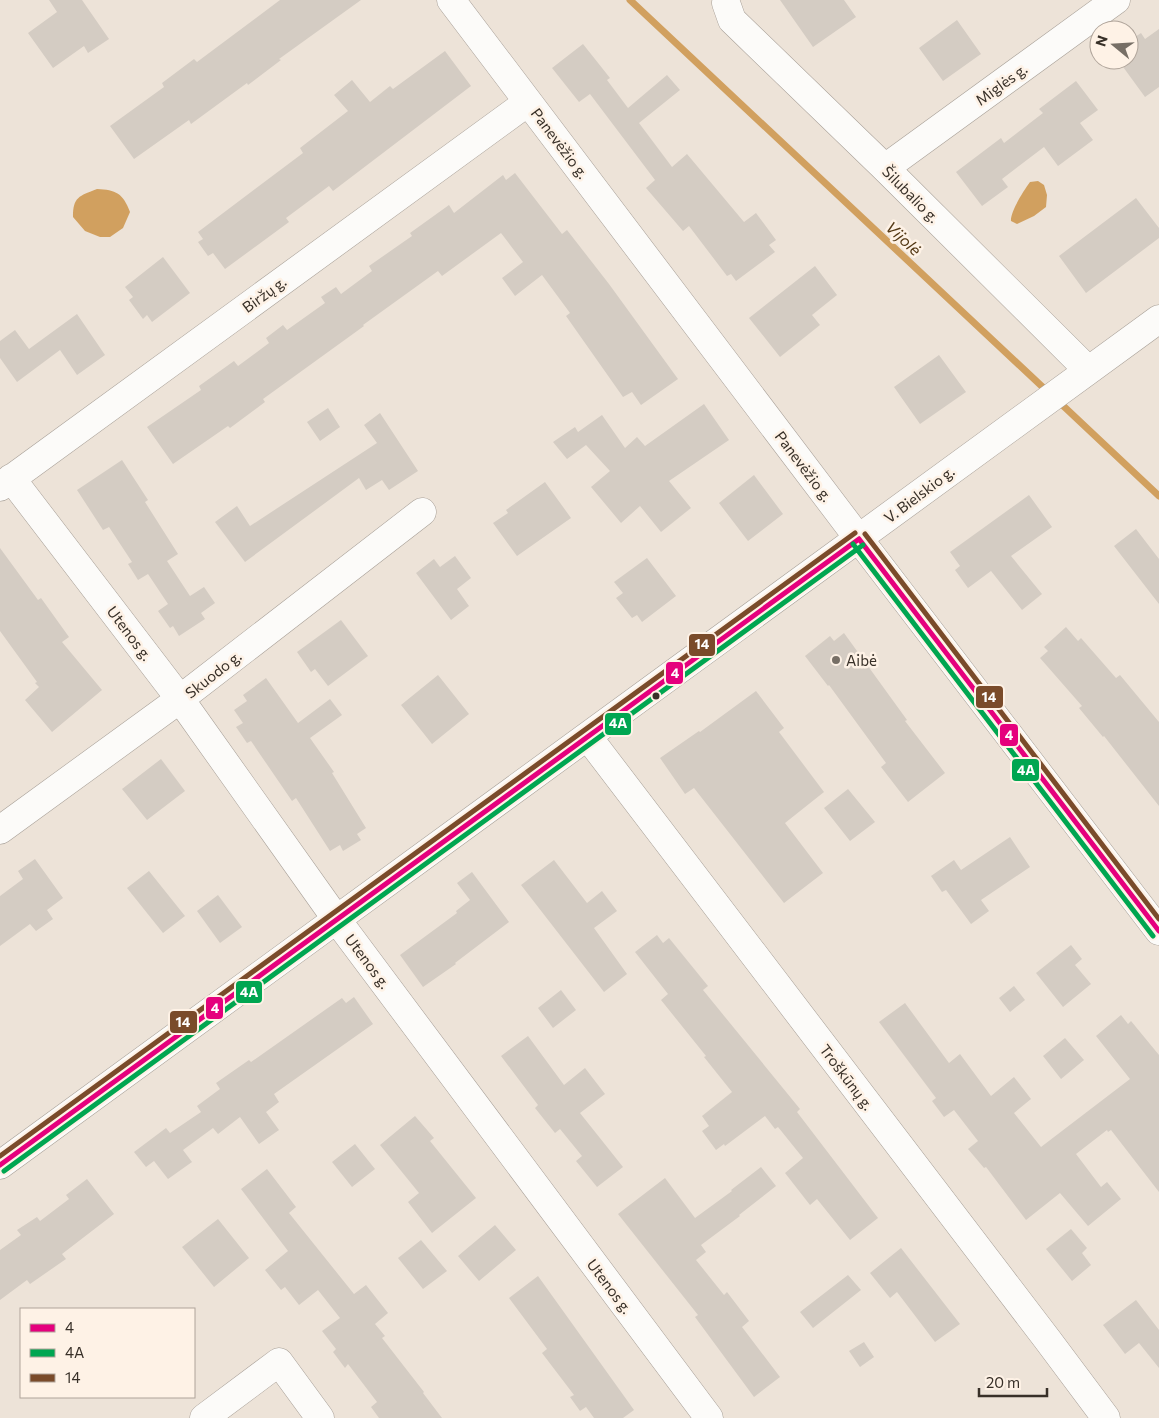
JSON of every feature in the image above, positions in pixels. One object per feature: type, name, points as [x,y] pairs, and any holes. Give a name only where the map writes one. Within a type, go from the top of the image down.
[{"type":"street","name":"Panevėžio g.","points":[[451,0],[859,539],[1159,931]]},
{"type":"street","name":"Miglės g.","points":[[886,168],[1116,0]]},
{"type":"street","name":"Šilubalio g.","points":[[729,11],[886,168],[1078,377]]},
{"type":"street","name":"Biržų g.","points":[[6,482],[528,102]]},
{"type":"street","name":"V. Bielskio g.","points":[[0,1165],[1159,319]]},
{"type":"street","name":"Utenos g.","points":[[6,482],[180,699],[336,920],[709,1418]]},
{"type":"street","name":"Skuodo g.","points":[[0,830],[180,699],[422,512]]},
{"type":"street","name":"Troškūnų g.","points":[[588,737],[1106,1418]]},
{"type":"street","points":[[204,1418],[279,1362],[320,1418]]},
{"type":"shaded area","points":[[1038,181],[1044,185],[1047,195],[1046,207],[1034,216],[1017,224],[1011,221],[1015,207],[1027,186],[1030,182]]},
{"type":"shaded area","points":[[97,189],[109,190],[118,194],[125,201],[130,212],[123,228],[110,237],[100,237],[85,231],[73,217],[74,205],[78,198]]},
{"type":"building","points":[[49,0],[82,0],[109,39],[88,53],[84,46],[53,68],[28,33],[57,12]]},
{"type":"building","points":[[280,0],[361,0],[279,59],[281,60],[248,85],[247,83],[191,124],[189,120],[134,159],[110,126],[164,87],[162,83],[194,59],[197,62]]},
{"type":"building","points":[[780,0],[844,0],[856,17],[813,47]]},
{"type":"building","points":[[957,20],[981,54],[943,81],[919,48]]},
{"type":"building","points":[[1159,29],[1159,87],[1145,97],[1125,70],[1139,70],[1139,34],[1141,33],[1145,39]]},
{"type":"building","points":[[583,44],[610,78],[607,80],[628,108],[667,75],[680,90],[639,123],[672,167],[687,154],[744,222],[756,213],[776,240],[769,245],[775,252],[736,281],[731,274],[727,276],[689,226],[683,231],[646,188],[655,180],[590,94],[579,102],[552,68]]},
{"type":"building","points":[[445,51],[471,86],[333,191],[329,186],[286,218],[289,222],[225,269],[213,253],[208,256],[198,242],[203,239],[198,232],[303,153],[300,148],[348,111],[334,95],[352,80],[370,102],[390,86],[393,89]]},
{"type":"building","points":[[1076,81],[1098,110],[1080,123],[1093,140],[1058,166],[1044,147],[1002,179],[1008,187],[982,206],[956,172],[1001,138],[1004,143],[1043,113],[1039,109]]},
{"type":"building","points":[[515,173],[562,234],[567,230],[678,379],[641,405],[632,392],[623,397],[566,316],[570,313],[542,275],[515,296],[502,278],[523,262],[501,233],[442,276],[438,271],[263,399],[265,402],[230,428],[228,426],[173,464],[147,427],[201,390],[199,386],[234,361],[238,366],[269,343],[266,338],[283,325],[287,330],[325,303],[321,297],[336,287],[341,294],[372,271],[369,266],[412,236],[410,233],[449,205],[454,213],[503,175],[506,180]]},
{"type":"building","points":[[1136,198],[1159,228],[1159,238],[1086,293],[1059,256]]},
{"type":"building","points":[[163,257],[190,293],[152,322],[147,315],[143,319],[129,300],[133,297],[125,287]]},
{"type":"building","points":[[815,266],[837,295],[812,315],[820,325],[780,357],[749,318]]},
{"type":"building","points":[[77,314],[105,355],[77,375],[60,350],[17,382],[0,358],[0,341],[15,330],[29,349]]},
{"type":"building","points":[[939,355],[966,392],[920,424],[894,387]]},
{"type":"building","points":[[704,404],[729,440],[669,481],[691,508],[661,532],[640,506],[621,523],[591,487],[610,471],[586,445],[567,459],[553,442],[575,427],[578,432],[602,415],[625,448],[637,437],[645,446]]},
{"type":"building","points":[[328,408],[340,427],[320,441],[307,422]]},
{"type":"building","points":[[380,413],[418,471],[389,490],[382,480],[366,490],[359,478],[245,562],[215,522],[237,506],[250,526],[377,443],[364,425]]},
{"type":"building","points":[[122,460],[148,500],[145,502],[178,554],[167,561],[190,596],[204,587],[215,603],[201,613],[205,619],[179,636],[173,626],[170,628],[158,611],[168,604],[148,574],[138,580],[128,564],[132,562],[109,527],[103,530],[77,490]]},
{"type":"building","points":[[754,475],[783,514],[748,541],[719,503]]},
{"type":"building","points":[[545,482],[571,518],[517,556],[493,523],[508,513],[506,510]]},
{"type":"building","points":[[1029,495],[1052,527],[1011,556],[1042,594],[1022,610],[991,571],[968,588],[955,570],[960,566],[950,552]]},
{"type":"building","points":[[1136,529],[1159,559],[1159,604],[1114,546]]},
{"type":"building","points":[[0,548],[38,600],[41,598],[69,637],[62,642],[102,690],[52,732],[25,700],[39,687],[35,683],[37,682],[0,631]]},
{"type":"building","points":[[455,556],[471,578],[457,589],[469,606],[451,620],[416,573],[434,559],[440,567]]},
{"type":"building","points":[[647,558],[676,596],[642,622],[637,615],[632,618],[616,598],[623,593],[614,582]]},
{"type":"building","points":[[341,620],[368,656],[328,686],[315,669],[311,672],[297,652]]},
{"type":"building","points":[[1066,627],[1078,641],[1081,638],[1116,678],[1120,675],[1159,722],[1159,806],[1104,736],[1079,708],[1082,706],[1040,658],[1048,651],[1044,647]]},
{"type":"building","points":[[844,633],[907,720],[905,721],[945,773],[908,802],[881,767],[886,763],[829,685],[805,656],[830,636],[834,641]]},
{"type":"building","points":[[438,675],[469,714],[432,744],[401,705]]},
{"type":"building","points":[[266,678],[298,723],[330,699],[342,715],[310,738],[334,772],[332,773],[366,828],[357,834],[361,840],[343,851],[340,845],[330,851],[296,798],[292,801],[251,741],[247,743],[236,727],[243,723],[234,710],[247,701],[243,695]]},
{"type":"building","points":[[756,691],[784,728],[779,732],[824,792],[785,823],[823,873],[784,903],[694,788],[685,794],[660,758],[700,732]]},
{"type":"building","points":[[161,759],[185,791],[147,820],[122,789]]},
{"type":"building","points":[[848,789],[875,822],[850,841],[824,808]]},
{"type":"building","points":[[1010,837],[1030,867],[981,900],[989,911],[971,924],[946,890],[942,892],[931,876],[954,860],[961,870]]},
{"type":"building","points":[[35,859],[63,898],[47,910],[53,919],[36,931],[30,924],[0,946],[0,896],[23,879],[18,871]]},
{"type":"building","points":[[554,860],[587,903],[602,891],[617,911],[594,928],[627,974],[604,992],[521,885]]},
{"type":"building","points":[[149,871],[185,916],[163,933],[127,888]]},
{"type":"building","points":[[472,872],[509,922],[456,964],[423,987],[400,955],[457,913],[456,911],[470,900],[457,883]]},
{"type":"building","points":[[218,895],[242,927],[220,943],[197,911]]},
{"type":"building","points":[[657,935],[663,943],[669,938],[708,986],[703,990],[800,1109],[797,1112],[878,1218],[850,1240],[817,1199],[810,1205],[785,1173],[803,1158],[778,1127],[775,1129],[765,1116],[725,1146],[724,1144],[716,1150],[702,1131],[709,1126],[702,1116],[732,1092],[661,1000],[668,994],[635,952]]},
{"type":"building","points":[[1071,945],[1082,959],[1075,965],[1091,984],[1063,1007],[1036,973]]},
{"type":"building","points":[[1014,986],[1025,1000],[1010,1012],[999,998]]},
{"type":"building","points":[[561,990],[576,1010],[553,1028],[538,1008]]},
{"type":"building","points":[[354,997],[373,1024],[274,1094],[279,1102],[266,1112],[279,1130],[259,1144],[240,1117],[218,1134],[213,1128],[183,1150],[192,1162],[168,1179],[154,1161],[146,1167],[134,1152],[166,1128],[170,1133],[201,1112],[197,1106],[220,1089],[216,1083],[249,1060],[251,1062],[342,998],[346,1003]]},
{"type":"building","points":[[905,1003],[949,1063],[960,1054],[991,1096],[1014,1077],[1031,1099],[1014,1113],[1041,1147],[1130,1079],[1096,1036],[1121,1015],[1128,1024],[1131,1021],[1159,1055],[1159,1192],[1111,1130],[1108,1132],[1107,1130],[1076,1154],[1101,1187],[1107,1182],[1121,1199],[1088,1226],[1060,1193],[1026,1220],[986,1167],[984,1168],[968,1149],[978,1141],[954,1110],[944,1117],[932,1101],[936,1098],[879,1022]]},
{"type":"building","points":[[528,1036],[564,1085],[585,1068],[605,1094],[580,1113],[623,1167],[597,1187],[576,1161],[582,1156],[560,1129],[555,1133],[535,1108],[538,1105],[501,1056]]},
{"type":"building","points":[[1065,1038],[1084,1060],[1061,1079],[1043,1056]]},
{"type":"building","points":[[415,1116],[434,1138],[430,1141],[476,1198],[432,1233],[408,1202],[419,1193],[380,1145]]},
{"type":"building","points":[[355,1144],[375,1169],[352,1187],[332,1162]]},
{"type":"building","points":[[761,1167],[776,1186],[701,1245],[706,1252],[696,1260],[724,1295],[727,1292],[749,1321],[742,1327],[780,1377],[754,1397],[695,1317],[698,1315],[618,1214],[665,1178],[695,1218]]},
{"type":"building","points":[[267,1169],[296,1207],[289,1213],[354,1294],[366,1285],[388,1313],[375,1324],[385,1336],[382,1338],[442,1418],[379,1418],[371,1407],[377,1402],[348,1364],[345,1368],[333,1352],[336,1349],[322,1331],[340,1318],[318,1290],[299,1305],[285,1287],[281,1290],[265,1270],[288,1251],[241,1189]]},
{"type":"building","points":[[87,1179],[114,1214],[62,1254],[66,1259],[30,1284],[27,1280],[0,1300],[0,1250],[21,1235],[17,1230],[37,1217],[40,1221],[69,1199],[66,1195]]},
{"type":"building","points":[[218,1219],[249,1258],[214,1287],[182,1247]]},
{"type":"building","points":[[495,1225],[516,1250],[479,1281],[458,1256]]},
{"type":"building","points":[[1071,1229],[1087,1248],[1082,1253],[1091,1265],[1072,1281],[1046,1249]]},
{"type":"building","points":[[421,1240],[447,1271],[423,1289],[398,1258]]},
{"type":"building","points":[[901,1248],[960,1324],[935,1342],[897,1292],[890,1298],[870,1273]]},
{"type":"building","points":[[848,1275],[861,1290],[813,1328],[800,1312]]},
{"type":"building","points":[[538,1276],[634,1410],[623,1418],[594,1418],[586,1407],[580,1411],[570,1397],[574,1395],[542,1353],[547,1349],[509,1298]]},
{"type":"building","points":[[1136,1300],[1159,1330],[1159,1368],[1139,1343],[1125,1354],[1103,1325]]},
{"type":"building","points":[[864,1342],[874,1357],[860,1367],[849,1351]]},
{"type":"waterway","name":"Vijolė","points":[[630,0],[1049,393]]},
{"type":"waterway","name":"Vijolė","points":[[1057,400],[1159,496]]},
{"type":"transit line","name":"14","points":[[0,1156],[855,533]]},
{"type":"transit line","name":"14","points":[[865,534],[1159,919]]},
{"type":"transit line","name":"4","points":[[859,539],[1159,931]]},
{"type":"transit line","name":"4","points":[[0,1165],[859,539]]},
{"type":"transit line","name":"4A","points":[[853,544],[1153,936]]},
{"type":"transit line","name":"4A","points":[[4,1171],[863,545]]},
{"type":"place","name":"Aibė","points":[[836,660]]}]
